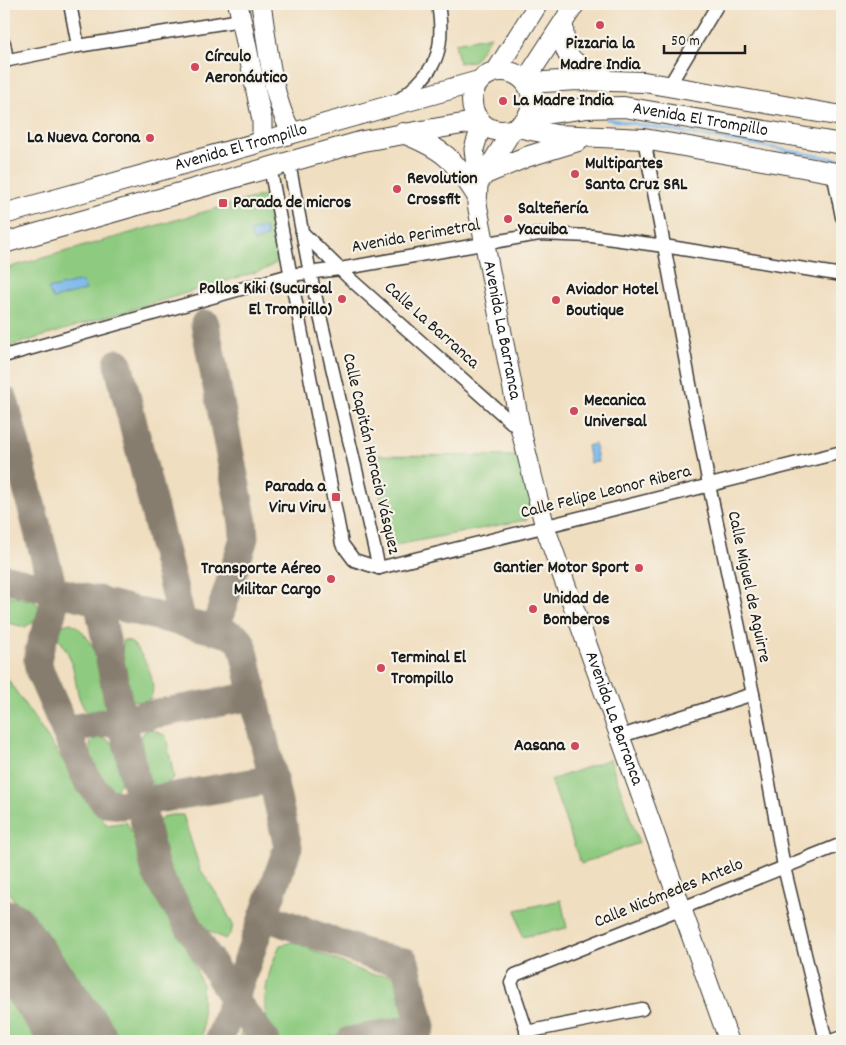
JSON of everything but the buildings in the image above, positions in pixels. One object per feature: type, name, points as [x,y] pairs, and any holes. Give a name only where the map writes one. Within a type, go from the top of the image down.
[{"type":"main road","points":[[569,13],[563,44],[566,54],[574,62],[613,81]]},
{"type":"main road","points":[[514,73],[526,82],[532,99],[520,124],[497,130],[481,122],[475,115],[472,94],[487,76],[514,73]]},
{"type":"main road","name":"Avenida El Trompillo","points":[[4,214],[487,76]]},
{"type":"main road","name":"Avenida El Trompillo","points":[[526,82],[578,80],[669,86],[842,116]]},
{"type":"main road","name":"Avenida El Trompillo","points":[[578,80],[633,95],[842,131]]},
{"type":"main road","name":"Avenida El Trompillo","points":[[520,124],[586,108],[624,107],[842,144]]},
{"type":"main road","name":"Avenida El Trompillo","points":[[4,243],[363,141],[401,133],[481,122]]},
{"type":"main road","name":"Avenida El Trompillo","points":[[520,124],[556,135],[644,139],[838,173]]},
{"type":"main road","points":[[401,133],[429,144],[444,153],[464,175],[480,185],[551,149],[599,136]]},
{"type":"street","points":[[70,4],[78,46]]},
{"type":"street","points":[[261,4],[278,95],[283,114],[292,132]]},
{"type":"street","points":[[394,103],[416,86],[433,66],[441,41],[438,4]]},
{"type":"street","points":[[487,76],[538,4]]},
{"type":"street","points":[[548,4],[554,12],[569,13]]},
{"type":"street","points":[[669,86],[718,4]]},
{"type":"street","points":[[4,43],[5,61],[240,12],[262,120],[262,141]]},
{"type":"street","points":[[526,82],[569,13]]},
{"type":"street","points":[[258,98],[264,104],[269,105],[276,100],[278,95]]},
{"type":"street","name":"Avenida La Barranca","points":[[481,122],[474,149],[480,185],[485,242],[521,431],[545,527],[618,737],[729,1041]]},
{"type":"street","points":[[480,185],[520,124]]},
{"type":"street","name":"Calle Miguel de Aguirre","points":[[644,139],[709,485],[753,694],[784,866],[826,1041]]},
{"type":"street","name":"Calle Capitán Horacio Vásquez","points":[[289,163],[310,273],[379,568]]},
{"type":"street","name":"Calle Capitán Horacio Vásquez","points":[[270,168],[342,544],[346,552],[354,560],[379,568]]},
{"type":"street","points":[[838,173],[842,217]]},
{"type":"street","name":"Calle La Barranca","points":[[302,232],[340,269],[521,431]]},
{"type":"street","name":"Avenida Perimetral","points":[[4,356],[290,275],[340,269],[539,234],[592,236],[842,275]]},
{"type":"street","name":"Calle Felipe Leonor Ribera","points":[[379,568],[842,452]]},
{"type":"street","points":[[618,737],[753,694]]},
{"type":"street","name":"Calle Nicómedes Antelo","points":[[528,1037],[511,980],[515,975],[842,844]]},
{"type":"street","points":[[528,1037],[642,1009]]},
{"type":"street","points":[[831,1041],[842,1037]]},
{"type":"green space","points":[[491,36],[474,61],[459,63],[455,43]]},
{"type":"green space","points":[[267,194],[279,252],[276,263],[266,269],[4,348],[4,269]]},
{"type":"green space","points":[[372,455],[521,456],[533,509],[526,520],[391,546]]},
{"type":"green space","points":[[4,595],[35,601],[39,607],[36,620],[25,627],[4,622]]},
{"type":"green space","points":[[71,623],[88,639],[98,660],[108,708],[97,716],[90,715],[85,710],[79,698],[71,660],[57,637],[63,625]]},
{"type":"green space","points":[[123,640],[130,641],[135,646],[148,667],[153,691],[151,698],[140,701],[132,699],[126,693],[122,671]]},
{"type":"green space","points":[[4,674],[107,825],[126,822],[132,832],[146,884],[190,953],[202,985],[203,1032],[200,1041],[113,1041],[4,886]]},
{"type":"green space","points":[[151,729],[166,736],[174,777],[166,785],[157,787],[151,782],[142,766],[138,747],[144,733]]},
{"type":"green space","points":[[98,737],[114,744],[121,783],[116,790],[105,790],[93,775],[90,743]]},
{"type":"green space","points":[[610,759],[639,843],[581,864],[551,780]]},
{"type":"green space","points":[[183,815],[200,869],[220,899],[233,925],[231,933],[225,939],[209,931],[199,919],[182,892],[167,860],[158,831],[159,822],[163,817]]},
{"type":"green space","points":[[561,900],[567,928],[522,937],[516,910]]},
{"type":"green space","points":[[294,942],[369,974],[404,976],[414,1021],[305,1041],[278,1041],[268,1023],[266,1015],[266,986],[280,945]]},
{"type":"green space","points":[[4,990],[6,991],[43,1041],[4,1041]]},
{"type":"green space","points":[[244,1025],[255,1041],[238,1041]]},
{"type":"water","points":[[265,227],[267,237],[253,242],[250,232]]},
{"type":"water","points":[[81,281],[86,290],[53,299],[48,289]]},
{"type":"water","points":[[595,444],[598,462],[590,463],[587,446]]},
{"type":"waterway","points":[[607,119],[842,160]]},
{"type":"taxiway","points":[[205,324],[243,523],[244,538],[215,630]]},
{"type":"taxiway","points":[[118,363],[182,622]]},
{"type":"taxiway","points":[[4,400],[53,589],[53,608],[38,658],[40,672],[87,780],[106,803],[122,805],[274,779]]},
{"type":"taxiway","points":[[4,578],[229,634],[239,639],[243,647],[288,847],[219,1041]]},
{"type":"taxiway","points":[[98,600],[156,873],[233,998],[266,1041]]},
{"type":"taxiway","points":[[65,730],[254,696]]},
{"type":"taxiway","points":[[264,916],[376,957],[405,962],[421,1027],[350,1041]]},
{"type":"taxiway","points":[[4,951],[11,945]]},
{"type":"runway","points":[[4,935],[81,1041]]},
{"type":"place","name":"Pizzaria la Madre India","points":[[600,25]]},
{"type":"place","name":"Círculo Aeronáutico","points":[[195,67]]},
{"type":"place","name":"La Madre India","points":[[503,101]]},
{"type":"place","name":"La Nueva Corona","points":[[150,138]]},
{"type":"place","name":"Multipartes Santa Cruz SRL","points":[[575,174]]},
{"type":"place","name":"Revolution Crossfit","points":[[397,189]]},
{"type":"place","name":"Parada de micros","points":[[223,203]]},
{"type":"place","name":"Salteñería Yacuiba","points":[[508,219]]},
{"type":"place","name":"Pollos Kiki (Sucursal El Trompillo)","points":[[342,299]]},
{"type":"place","name":"Aviador Hotel Boutique","points":[[556,300]]},
{"type":"place","name":"Mecanica Universal","points":[[574,411]]},
{"type":"place","name":"Parada a Viru Viru","points":[[336,497]]},
{"type":"place","name":"Gantier Motor Sport","points":[[639,568]]},
{"type":"place","name":"Transporte Aéreo Militar Cargo","points":[[331,579]]},
{"type":"place","name":"Unidad de Bomberos","points":[[533,609]]},
{"type":"place","name":"Terminal El Trompillo","points":[[381,668]]},
{"type":"place","name":"Aasana","points":[[575,746]]}]
